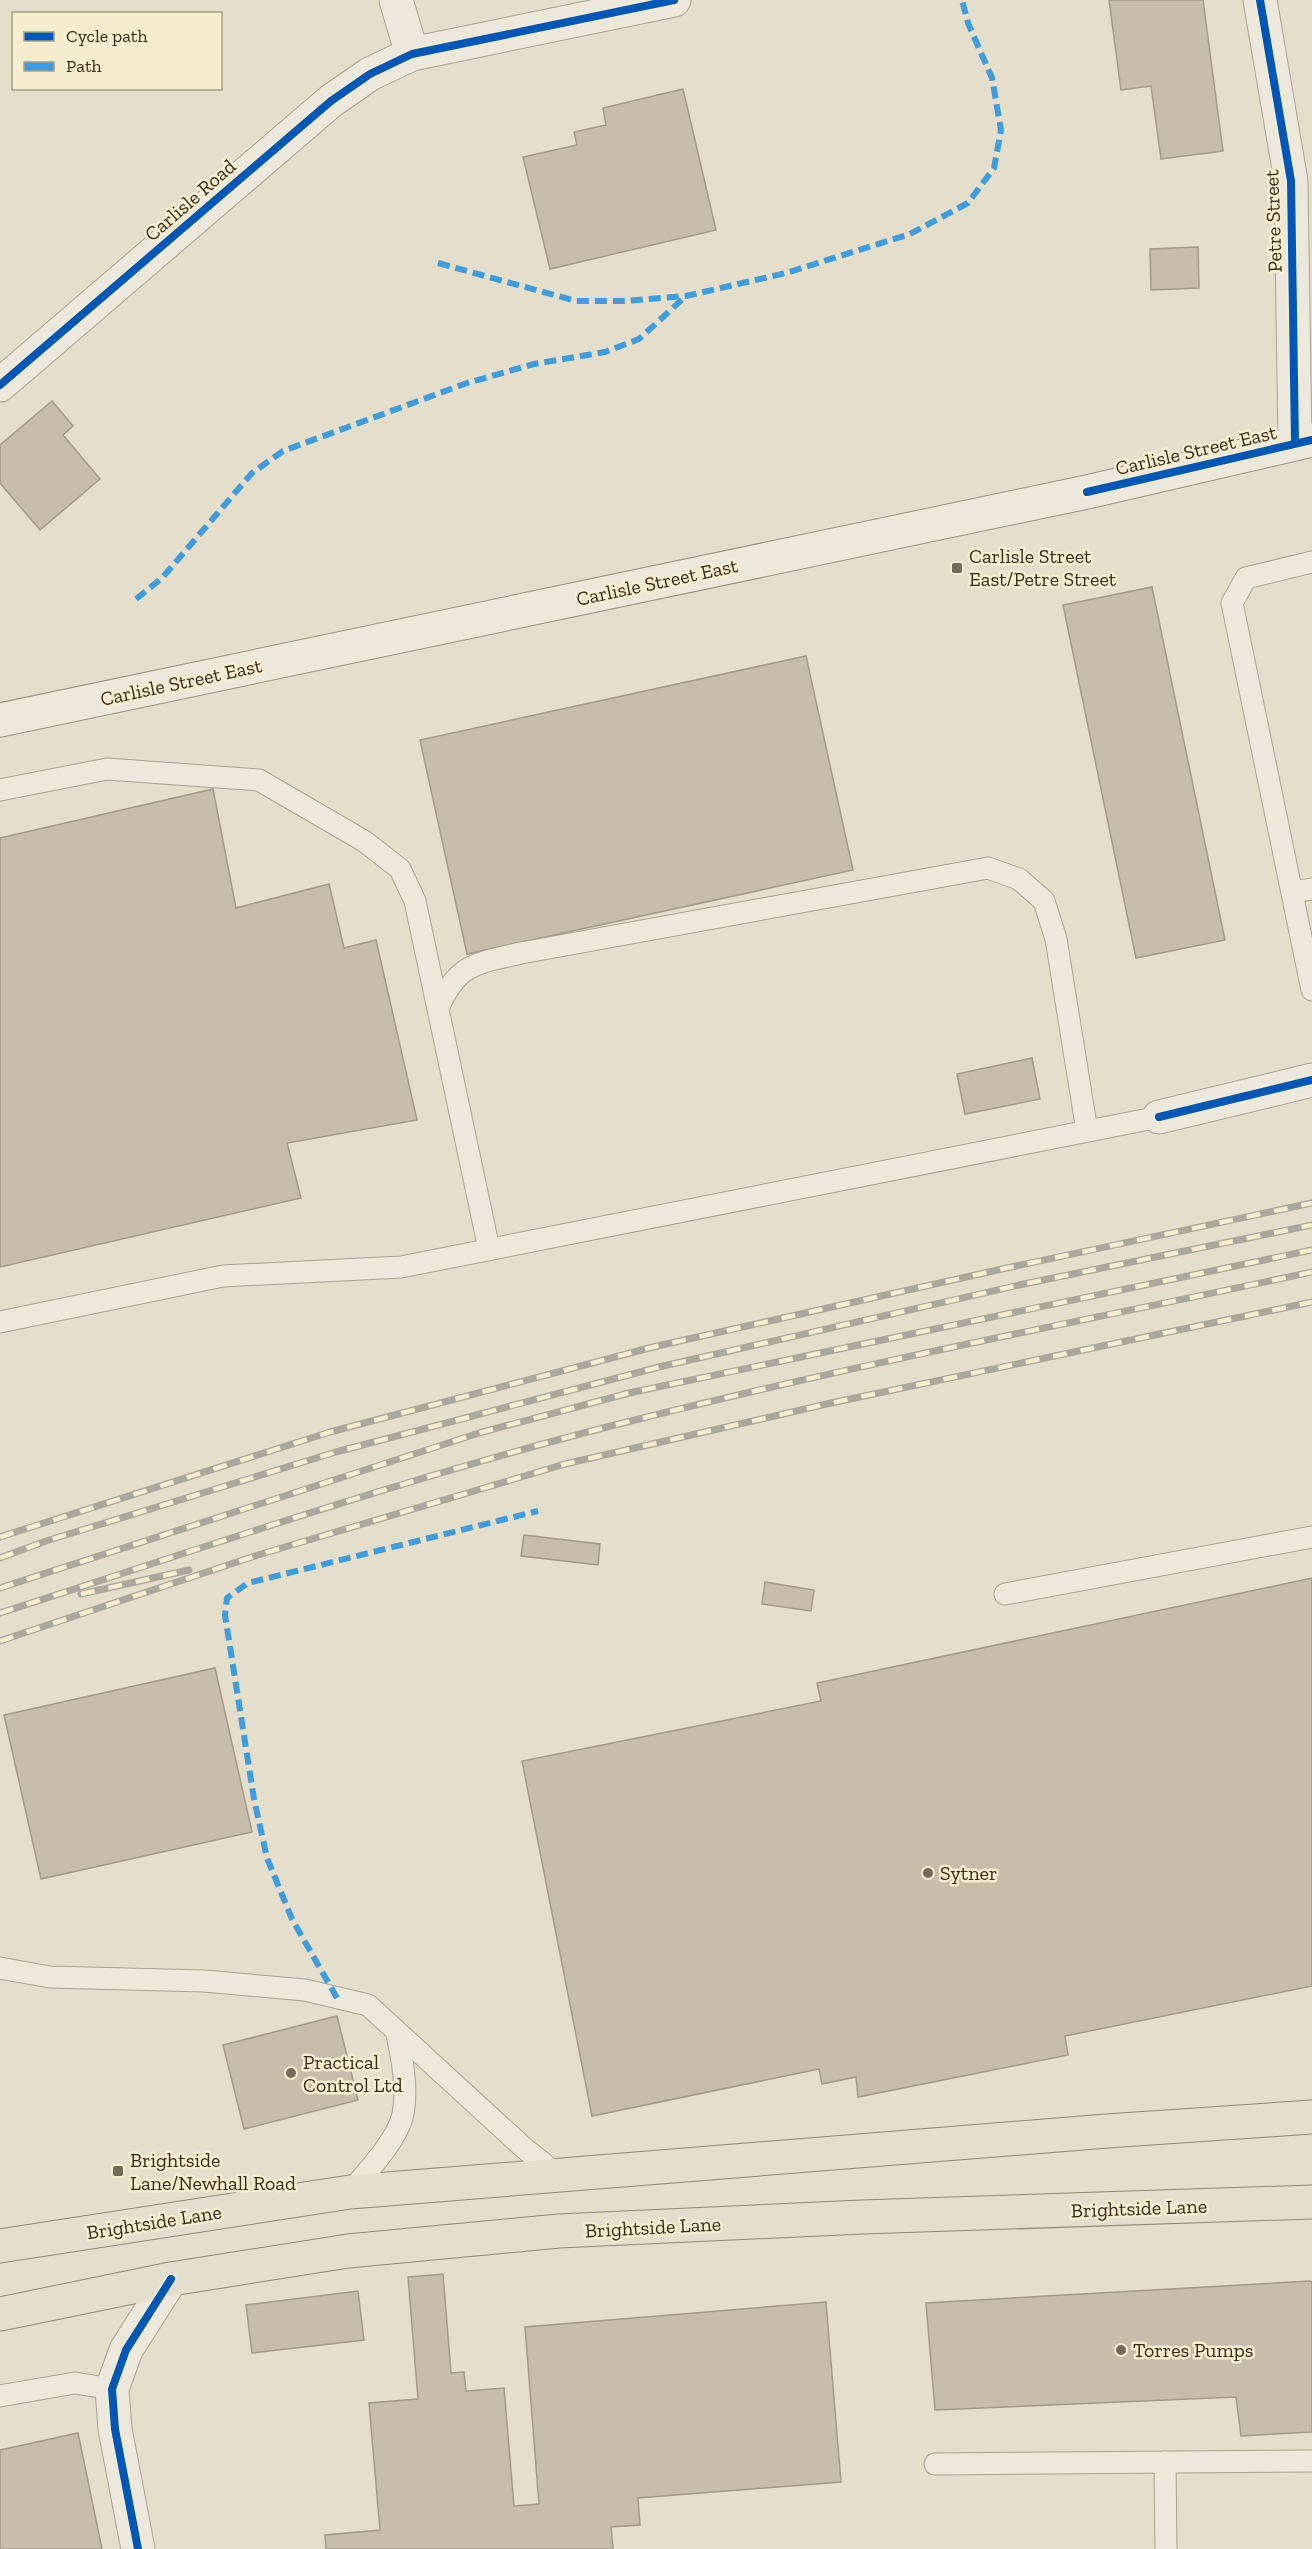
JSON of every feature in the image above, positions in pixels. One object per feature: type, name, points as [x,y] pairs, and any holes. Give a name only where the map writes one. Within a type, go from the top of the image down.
[{"type":"main road","name":"Brightside Lane","points":[[0,2246],[350,2192],[1095,2132],[1312,2117]]},
{"type":"main road","name":"Brightside Lane","points":[[0,2314],[171,2279],[348,2251],[559,2231],[862,2217],[1297,2203]]},
{"type":"main road","points":[[1297,2203],[1312,2224]]},
{"type":"street","points":[[396,0],[412,54]]},
{"type":"street","name":"Carlisle Road","points":[[0,385],[331,100],[370,74],[412,54],[674,0]]},
{"type":"street","name":"Petre Street","points":[[1260,0],[1291,181],[1304,442]]},
{"type":"street","name":"Carlisle Street East","points":[[0,720],[1087,492],[1304,442]]},
{"type":"street","points":[[1159,1117],[1312,1080]]},
{"type":"street","points":[[138,2549],[115,2429],[112,2389],[126,2350],[171,2279]]},
{"type":"lane","points":[[1312,562],[1246,578],[1232,603],[1302,890],[1312,990]]},
{"type":"lane","points":[[0,790],[108,769],[259,780],[364,841],[400,869],[416,902],[489,1249]]},
{"type":"lane","points":[[438,1008],[447,987],[471,965],[521,953],[988,868],[1019,879],[1044,901],[1056,939],[1087,1131]]},
{"type":"lane","points":[[0,1322],[223,1276],[401,1267],[1159,1117]]},
{"type":"lane","points":[[1005,1594],[1312,1537]]},
{"type":"lane","points":[[0,1968],[50,1977],[204,1981],[305,1990],[368,2006],[524,2148],[558,2175]]},
{"type":"lane","points":[[350,2192],[386,2148],[403,2115],[405,2081],[397,2034]]},
{"type":"lane","points":[[0,2396],[75,2383],[112,2389]]},
{"type":"lane","points":[[935,2464],[1312,2461]]},
{"type":"lane","points":[[1165,2462],[1166,2549]]},
{"type":"building","points":[[1109,0],[1203,0],[1223,151],[1161,159],[1151,86],[1121,90]]},
{"type":"building","points":[[683,89],[716,230],[550,269],[523,157],[577,145],[574,132],[606,125],[603,108]]},
{"type":"building","points":[[1198,247],[1199,288],[1151,290],[1150,249]]},
{"type":"building","points":[[52,401],[73,426],[63,435],[100,479],[40,530],[0,483],[0,445]]},
{"type":"building","points":[[1152,587],[1225,940],[1136,958],[1063,605]]},
{"type":"building","points":[[806,656],[853,870],[467,954],[420,740]]},
{"type":"building","points":[[213,789],[236,908],[329,884],[344,948],[376,940],[417,1120],[287,1143],[301,1198],[0,1267],[0,838]]},
{"type":"building","points":[[1032,1058],[1040,1099],[965,1114],[957,1074]]},
{"type":"building","points":[[524,1535],[600,1544],[598,1565],[521,1556]]},
{"type":"building","name":"Sytner","points":[[1312,1578],[1312,1986],[1065,2036],[1068,2055],[858,2097],[856,2077],[822,2084],[819,2069],[592,2116],[522,1761],[821,1701],[817,1683]]},
{"type":"building","points":[[765,1582],[814,1590],[811,1611],[762,1604]]},
{"type":"building","points":[[215,1668],[252,1832],[41,1879],[4,1715]]},
{"type":"building","name":"Practical Control Ltd","points":[[337,2016],[358,2100],[244,2129],[223,2045]]},
{"type":"building","points":[[443,2274],[451,2373],[464,2372],[466,2391],[504,2388],[514,2506],[539,2504],[525,2327],[826,2302],[841,2482],[638,2498],[640,2525],[611,2527],[613,2549],[326,2549],[325,2535],[380,2530],[369,2403],[418,2399],[408,2277]]},
{"type":"building","name":"Torres Pumps","points":[[1312,2282],[1312,2432],[1241,2436],[1236,2397],[935,2410],[926,2303]]},
{"type":"building","points":[[358,2291],[364,2340],[252,2353],[246,2305]]},
{"type":"building","points":[[78,2433],[102,2549],[0,2549],[0,2450]]},
{"type":"railway","points":[[0,1537],[330,1432],[653,1347],[1312,1203]]},
{"type":"railway","points":[[0,1558],[46,1541],[336,1452],[659,1367],[1019,1285],[1312,1225]]},
{"type":"railway","points":[[0,1588],[479,1433],[629,1393],[1312,1250]]},
{"type":"railway","points":[[0,1613],[318,1510],[558,1440],[807,1379],[1312,1272]]},
{"type":"railway","points":[[0,1641],[258,1555],[565,1464],[831,1403],[1312,1302]]},
{"type":"railway","points":[[81,1594],[189,1570]]},
{"type":"marked path","points":[[438,263],[576,301],[626,301],[686,296],[786,273],[910,234],[968,203],[994,168],[1001,130],[992,78],[968,23],[962,0]]},
{"type":"marked path","points":[[136,599],[162,578],[252,473],[283,451],[467,383],[534,364],[605,352],[639,339],[686,296]]},
{"type":"marked path","points":[[337,1998],[292,1919],[267,1858],[254,1799],[225,1615],[227,1598],[248,1583],[538,1511]]},
{"type":"cycle path","points":[[0,385],[331,101],[370,74],[412,54],[674,0]]},
{"type":"cycle path","points":[[1260,0],[1291,181],[1295,443]]},
{"type":"cycle path","points":[[1087,492],[1312,440]]},
{"type":"cycle path","points":[[1159,1117],[1312,1080]]},
{"type":"cycle path","points":[[138,2549],[115,2429],[112,2389],[126,2350],[171,2279]]},
{"type":"place","name":"Carlisle Street East/Petre Street","points":[[957,568]]},
{"type":"place","name":"Sytner","points":[[928,1873]]},
{"type":"place","name":"Practical Control Ltd","points":[[291,2073]]},
{"type":"place","name":"Brightside Lane/Newhall Road","points":[[118,2171]]},
{"type":"place","name":"Torres Pumps","points":[[1121,2350]]}]
